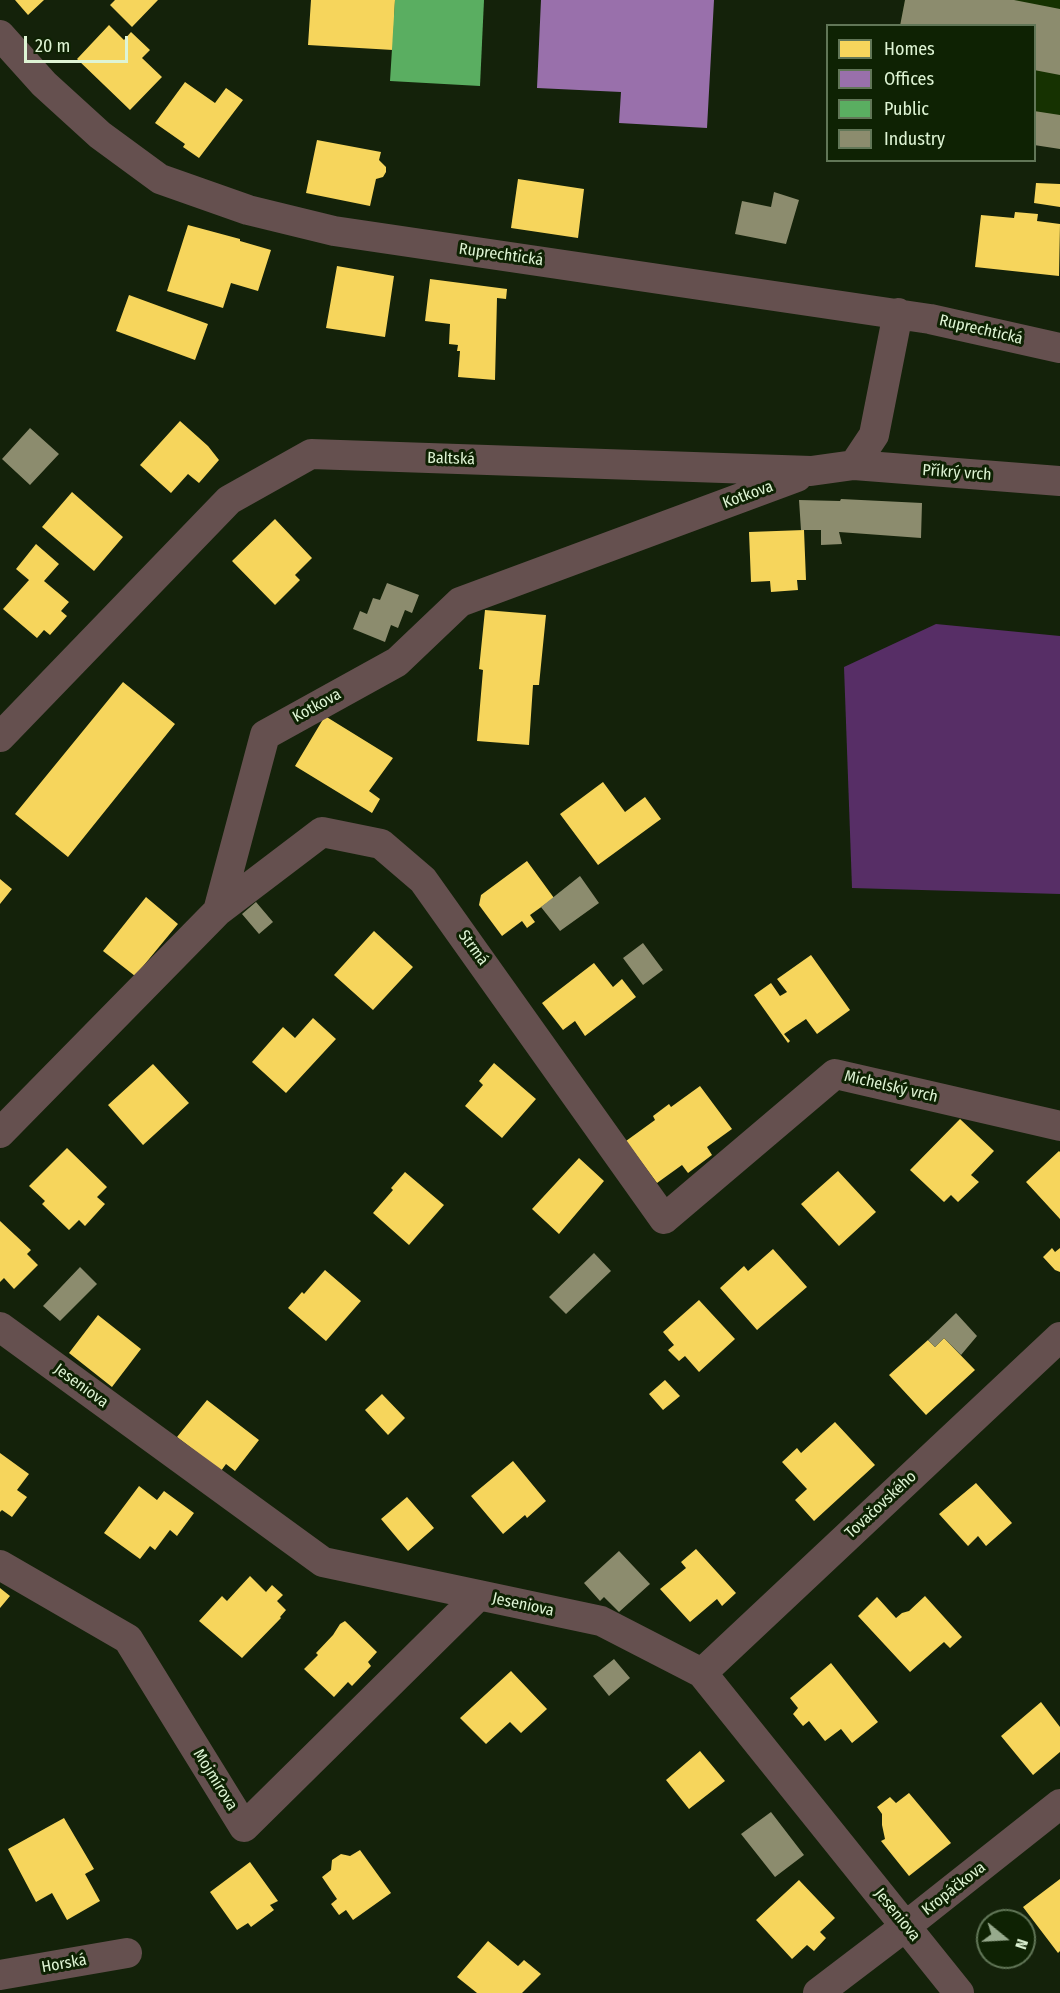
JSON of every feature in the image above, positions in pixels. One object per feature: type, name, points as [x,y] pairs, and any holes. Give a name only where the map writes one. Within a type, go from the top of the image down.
[{"type":"street","name":"Ruprechtická","points":[[0,35],[44,84],[100,135],[160,179],[249,210],[334,231],[898,313],[1060,348]]},
{"type":"street","points":[[854,465],[874,435],[898,313]]},
{"type":"street","name":"Baltská","points":[[0,737],[229,500],[311,454],[811,471],[854,465]]},
{"type":"street","name":"Příkrý vrch","points":[[854,465],[1060,481]]},
{"type":"street","name":"Kotkova","points":[[0,1133],[218,911],[265,735],[397,662],[460,602],[811,471]]},
{"type":"street","name":"Strmá","points":[[218,911],[322,832],[381,844],[423,880],[664,1219]]},
{"type":"street","name":"Michelský vrch","points":[[664,1219],[836,1074],[1060,1126]]},
{"type":"street","name":"Jeseniova","points":[[0,1328],[323,1562],[601,1621],[702,1673],[959,1993]]},
{"type":"street","name":"Tovačovského","points":[[702,1673],[1060,1337]]},
{"type":"street","name":"Mojmírova","points":[[0,1564],[128,1639],[244,1827],[479,1595]]},
{"type":"street","name":"Kropáčkova","points":[[818,1993],[1060,1804]]},
{"type":"street","name":"Horská","points":[[0,1975],[127,1953]]},
{"type":"shaded area","points":[[905,0],[1060,0],[1060,149],[1036,143],[1036,24],[900,24]]},
{"type":"shaded area","points":[[936,624],[1060,636],[1060,894],[852,888],[844,667]]},
{"type":"building: Homes","points":[[15,0],[44,0],[28,15]]},
{"type":"building: Homes","points":[[115,0],[158,0],[132,27],[110,5]]},
{"type":"building: Homes","points":[[311,0],[395,0],[393,50],[308,45]]},
{"type":"building: Homes","points":[[109,25],[124,40],[131,32],[150,50],[142,58],[162,77],[130,110],[77,59]]},
{"type":"building: Homes","points":[[185,82],[215,103],[226,88],[243,100],[199,158],[183,147],[185,144],[155,123]]},
{"type":"building: Homes","points":[[317,140],[381,152],[379,160],[386,167],[386,172],[383,177],[376,179],[370,206],[306,193]]},
{"type":"building: Homes","points":[[518,179],[584,189],[578,238],[511,228]]},
{"type":"building: Homes","points":[[1036,183],[1060,184],[1060,207],[1034,203]]},
{"type":"building: Homes","points":[[1015,212],[1038,214],[1037,221],[1060,224],[1059,276],[975,267],[981,215],[1014,218]]},
{"type":"building: Homes","points":[[188,225],[271,250],[258,291],[231,283],[223,308],[167,291]]},
{"type":"building: Homes","points":[[337,266],[394,276],[385,337],[326,328]]},
{"type":"building: Homes","points":[[430,279],[507,289],[506,299],[497,298],[495,380],[458,377],[460,351],[457,351],[458,345],[449,344],[450,324],[425,321]]},
{"type":"building: Homes","points":[[129,295],[208,324],[195,360],[116,331]]},
{"type":"building: Homes","points":[[180,421],[208,446],[219,460],[199,483],[188,474],[171,493],[140,465]]},
{"type":"building: Homes","points":[[72,492],[123,537],[94,571],[42,527]]},
{"type":"building: Homes","points":[[275,519],[312,558],[295,575],[300,580],[275,605],[232,561]]},
{"type":"building: Homes","points":[[804,530],[806,580],[797,580],[798,590],[771,592],[770,581],[751,582],[749,532]]},
{"type":"building: Homes","points":[[36,544],[59,564],[44,581],[69,602],[61,611],[67,616],[50,635],[44,630],[37,638],[3,609],[29,580],[16,569]]},
{"type":"building: Homes","points":[[485,610],[546,615],[539,685],[533,685],[529,745],[477,741],[483,670],[479,669]]},
{"type":"building: Homes","points":[[123,682],[175,724],[68,857],[15,814]]},
{"type":"building: Homes","points":[[325,716],[393,758],[369,791],[380,799],[372,813],[295,766]]},
{"type":"building: Homes","points":[[603,782],[625,812],[645,797],[661,819],[598,865],[560,814]]},
{"type":"building: Homes","points":[[527,861],[554,898],[530,915],[535,922],[527,928],[522,921],[502,936],[479,905],[481,895]]},
{"type":"building: Homes","points":[[0,879],[12,889],[0,904]]},
{"type":"building: Homes","points":[[146,897],[178,924],[135,976],[103,951]]},
{"type":"building: Homes","points":[[374,931],[413,967],[373,1010],[334,975]]},
{"type":"building: Homes","points":[[811,955],[850,1010],[817,1034],[806,1019],[784,1034],[790,1041],[788,1043],[754,995],[771,983],[780,996],[787,992],[777,979]]},
{"type":"building: Homes","points":[[594,963],[613,987],[622,979],[636,997],[585,1036],[575,1021],[563,1030],[542,1003]]},
{"type":"building: Homes","points":[[313,1018],[336,1039],[286,1093],[252,1062],[283,1027],[295,1038]]},
{"type":"building: Homes","points":[[494,1063],[536,1099],[502,1138],[465,1106],[483,1085],[479,1081]]},
{"type":"building: Homes","points":[[153,1064],[189,1103],[143,1145],[108,1105]]},
{"type":"building: Homes","points":[[700,1086],[732,1129],[707,1147],[712,1155],[688,1173],[682,1165],[657,1183],[626,1141],[655,1120],[653,1116],[669,1104],[671,1107]]},
{"type":"building: Homes","points":[[960,1119],[994,1151],[971,1175],[979,1182],[958,1202],[951,1195],[944,1202],[910,1170]]},
{"type":"building: Homes","points":[[67,1148],[107,1187],[97,1197],[105,1204],[85,1226],[79,1220],[69,1230],[42,1204],[45,1201],[29,1186]]},
{"type":"building: Homes","points":[[1060,1152],[1060,1219],[1026,1182]]},
{"type":"building: Homes","points":[[579,1158],[604,1181],[559,1234],[532,1209]]},
{"type":"building: Homes","points":[[838,1171],[876,1212],[839,1246],[801,1204]]},
{"type":"building: Homes","points":[[405,1172],[444,1205],[409,1245],[373,1213]]},
{"type":"building: Homes","points":[[0,1221],[31,1250],[27,1254],[38,1265],[14,1289],[4,1278],[0,1282]]},
{"type":"building: Homes","points":[[1052,1248],[1055,1252],[1060,1248],[1060,1272],[1055,1270],[1043,1257]]},
{"type":"building: Homes","points":[[773,1249],[807,1287],[757,1330],[720,1288],[744,1266],[748,1271]]},
{"type":"building: Homes","points":[[325,1270],[361,1301],[326,1341],[288,1308]]},
{"type":"building: Homes","points":[[699,1300],[735,1339],[699,1372],[685,1356],[679,1361],[668,1350],[674,1345],[663,1332]]},
{"type":"building: Homes","points":[[98,1315],[141,1349],[112,1387],[69,1353]]},
{"type":"building: Homes","points":[[944,1338],[975,1370],[926,1415],[889,1375],[928,1340],[935,1347]]},
{"type":"building: Homes","points":[[665,1380],[680,1396],[663,1410],[649,1394]]},
{"type":"building: Homes","points":[[382,1394],[405,1418],[388,1435],[365,1410]]},
{"type":"building: Homes","points":[[207,1400],[259,1440],[235,1471],[226,1464],[221,1471],[177,1437]]},
{"type":"building: Homes","points":[[835,1422],[875,1465],[814,1521],[795,1500],[807,1489],[782,1462],[797,1448],[801,1453]]},
{"type":"building: Homes","points":[[0,1453],[29,1474],[17,1490],[27,1497],[12,1517],[2,1510],[0,1512]]},
{"type":"building: Homes","points":[[513,1461],[546,1501],[527,1518],[525,1515],[503,1534],[471,1496]]},
{"type":"building: Homes","points":[[976,1483],[1012,1523],[986,1546],[978,1536],[968,1546],[939,1514]]},
{"type":"building: Homes","points":[[139,1486],[157,1500],[164,1491],[194,1513],[177,1536],[170,1530],[155,1550],[150,1546],[140,1559],[104,1533]]},
{"type":"building: Homes","points":[[407,1497],[434,1528],[408,1551],[381,1519]]},
{"type":"building: Homes","points":[[696,1549],[736,1593],[722,1606],[717,1599],[690,1622],[660,1589],[686,1568],[681,1562]]},
{"type":"building: Homes","points":[[250,1576],[266,1592],[272,1585],[283,1595],[277,1601],[286,1610],[242,1658],[199,1621],[222,1596],[227,1601]]},
{"type":"building: Homes","points":[[0,1588],[10,1596],[0,1608]]},
{"type":"building: Homes","points":[[925,1596],[962,1637],[950,1648],[944,1642],[910,1672],[858,1616],[877,1597],[896,1618],[909,1611]]},
{"type":"building: Homes","points":[[345,1621],[377,1652],[368,1662],[371,1666],[352,1686],[348,1682],[334,1697],[304,1669],[318,1655],[316,1653],[340,1624]]},
{"type":"building: Homes","points":[[831,1663],[878,1722],[852,1743],[841,1729],[825,1741],[809,1721],[803,1726],[793,1714],[798,1708],[790,1698]]},
{"type":"building: Homes","points":[[511,1671],[547,1709],[521,1733],[510,1722],[486,1744],[460,1718]]},
{"type":"building: Homes","points":[[1041,1702],[1060,1727],[1060,1752],[1033,1775],[1001,1736]]},
{"type":"building: Homes","points":[[700,1751],[725,1781],[689,1809],[666,1780]]},
{"type":"building: Homes","points":[[909,1793],[951,1843],[909,1876],[881,1841],[885,1839],[882,1814],[877,1807],[890,1797],[896,1803]]},
{"type":"building: Homes","points":[[64,1818],[94,1869],[85,1874],[100,1901],[67,1920],[52,1893],[36,1902],[8,1849]]},
{"type":"building: Homes","points":[[360,1850],[391,1893],[353,1920],[346,1910],[339,1915],[331,1904],[337,1899],[322,1877],[331,1870],[332,1860],[341,1854],[350,1856]]},
{"type":"building: Homes","points":[[250,1862],[278,1901],[270,1905],[274,1910],[251,1927],[248,1923],[237,1930],[210,1892]]},
{"type":"building: Homes","points":[[1060,1879],[1060,1951],[1058,1953],[1036,1924],[1036,1909],[1023,1907]]},
{"type":"building: Homes","points":[[799,1880],[835,1918],[820,1932],[826,1938],[814,1951],[807,1945],[792,1959],[756,1920]]},
{"type":"building: Homes","points":[[488,1941],[518,1966],[524,1960],[541,1974],[522,1993],[477,1993],[457,1977]]},
{"type":"building: Offices","points":[[541,0],[714,0],[707,128],[619,123],[621,92],[537,88]]},
{"type":"building: Public","points":[[395,0],[484,0],[480,86],[390,81]]},
{"type":"building: Industry","points":[[905,0],[1014,0],[1060,9],[1060,75],[1036,70],[1036,24],[900,24]]},
{"type":"building: Industry","points":[[1036,111],[1060,115],[1060,149],[1036,145]]},
{"type":"building: Industry","points":[[774,192],[799,200],[786,244],[735,234],[742,201],[771,207]]},
{"type":"building: Industry","points":[[30,428],[59,454],[30,485],[2,459]]},
{"type":"building: Industry","points":[[841,499],[922,503],[921,538],[839,532],[842,544],[821,545],[821,530],[801,530],[799,500],[840,501]]},
{"type":"building: Industry","points":[[387,583],[419,595],[412,613],[405,610],[398,628],[391,625],[385,642],[353,629],[360,611],[367,614],[373,598],[380,600]]},
{"type":"building: Industry","points":[[580,876],[599,903],[560,931],[541,907]]},
{"type":"building: Industry","points":[[256,902],[273,922],[259,934],[242,914]]},
{"type":"building: Industry","points":[[643,943],[663,970],[643,985],[623,958]]},
{"type":"building: Industry","points":[[594,1253],[611,1271],[566,1314],[549,1297]]},
{"type":"building: Industry","points":[[80,1267],[97,1284],[60,1321],[43,1306]]},
{"type":"building: Industry","points":[[956,1313],[977,1336],[961,1355],[944,1338],[935,1347],[928,1340]]},
{"type":"building: Industry","points":[[619,1551],[650,1584],[619,1612],[604,1597],[600,1601],[584,1583]]},
{"type":"building: Industry","points":[[614,1659],[630,1678],[609,1696],[593,1676]]},
{"type":"building: Industry","points":[[771,1812],[804,1855],[775,1877],[741,1834]]}]
